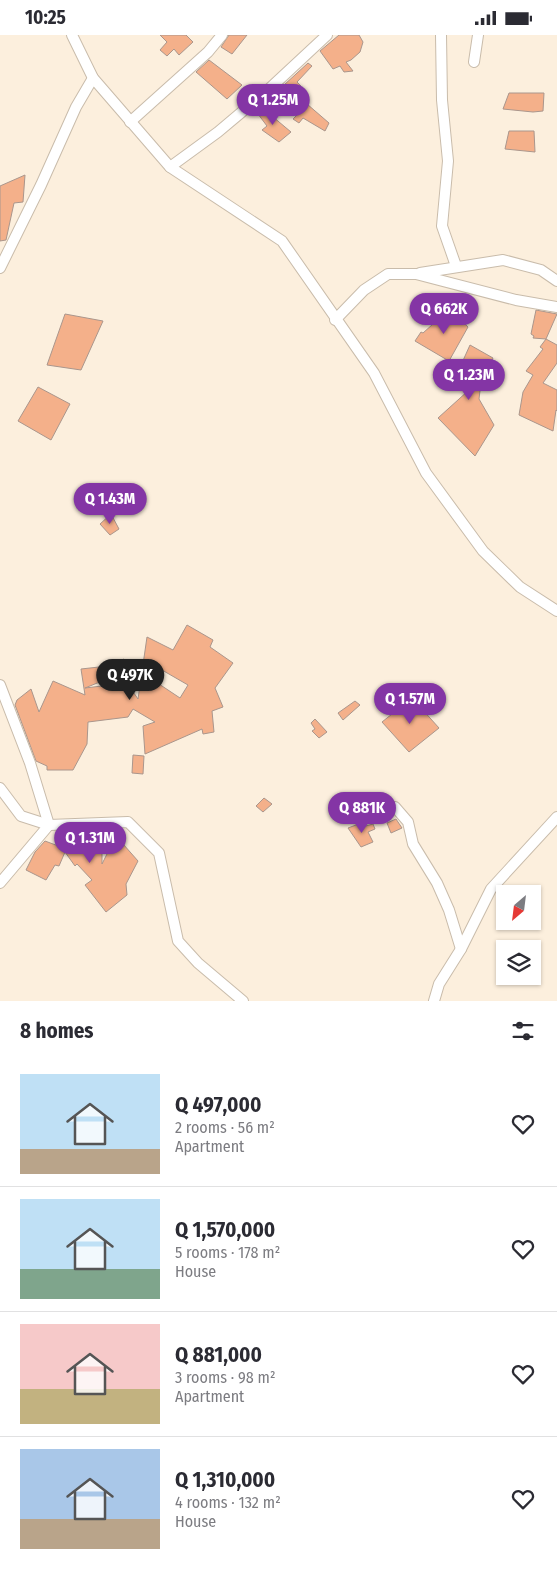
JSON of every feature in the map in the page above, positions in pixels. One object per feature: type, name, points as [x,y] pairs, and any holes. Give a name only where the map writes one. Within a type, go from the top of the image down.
[{"type":"street","points":[[72,35],[93,78],[170,167],[282,241],[335,320],[374,373],[426,473],[483,551],[520,587],[557,611]]},
{"type":"street","points":[[130,122],[208,52],[222,35]]},
{"type":"street","points":[[170,167],[218,132],[268,90],[327,35]]},
{"type":"street","points":[[440,35],[442,100],[448,161],[442,226],[456,267]]},
{"type":"street","points":[[474,62],[478,35]]},
{"type":"street","points":[[0,267],[41,185],[76,107],[93,78]]},
{"type":"street","points":[[335,320],[364,290],[388,275],[416,273],[503,259],[540,270],[557,281]]},
{"type":"street","points":[[416,273],[516,300],[557,307]]},
{"type":"street","points":[[0,685],[30,763],[49,825]]},
{"type":"street","points":[[0,788],[21,816],[49,825],[128,822],[159,853],[178,941],[198,963],[243,1001]]},
{"type":"street","points":[[385,811],[395,807],[408,822],[413,844],[437,883],[449,910],[460,949]]},
{"type":"street","points":[[434,1001],[439,984],[460,949],[491,889],[557,817]]},
{"type":"street","points":[[0,883],[49,825]]},
{"type":"building","points":[[160,35],[186,35],[193,42],[179,55],[174,49],[167,56],[160,50],[167,42]]},
{"type":"building","points":[[229,35],[247,35],[232,54],[221,47]]},
{"type":"building","points":[[339,35],[359,35],[363,42],[360,52],[346,62],[353,71],[344,72],[340,66],[333,69],[320,51]]},
{"type":"building","points":[[209,60],[242,85],[227,99],[196,72]]},
{"type":"building","points":[[308,63],[312,66],[297,82],[301,86],[294,92],[284,85]]},
{"type":"building","points":[[509,93],[544,93],[543,111],[503,109]]},
{"type":"building","points":[[297,100],[304,107],[307,104],[329,123],[325,131],[303,118],[299,123],[293,119],[298,114],[291,107]]},
{"type":"building","points":[[260,106],[291,132],[279,142],[262,130],[267,126],[255,110]]},
{"type":"building","points":[[509,131],[534,131],[535,152],[505,149]]},
{"type":"building","points":[[25,175],[23,202],[14,203],[6,240],[0,241],[0,186]]},
{"type":"building","points":[[449,309],[468,327],[449,361],[415,341],[421,332],[423,333]]},
{"type":"building","points":[[536,310],[557,314],[546,339],[533,338],[534,336],[531,334]]},
{"type":"building","points":[[65,314],[103,321],[81,370],[47,365]]},
{"type":"building","points":[[546,339],[557,345],[557,363],[543,383],[557,390],[557,411],[553,431],[519,415],[523,392],[533,375],[526,371],[543,349],[540,347]]},
{"type":"building","points":[[470,345],[493,358],[494,362],[487,376],[482,374],[479,399],[494,425],[475,456],[438,418],[469,390],[446,380],[450,359],[461,365]]},
{"type":"building","points":[[38,387],[70,404],[51,440],[18,421]]},
{"type":"building","points":[[111,514],[119,529],[110,535],[100,524]]},
{"type":"building","points":[[187,625],[213,640],[210,647],[233,663],[215,688],[223,707],[212,711],[214,732],[203,734],[202,729],[145,754],[143,726],[155,722],[133,709],[128,717],[88,722],[87,744],[73,770],[47,770],[47,766],[36,761],[15,705],[17,700],[31,689],[39,712],[53,681],[85,695],[81,669],[99,667],[103,669],[124,659],[129,670],[85,688],[127,683],[138,699],[147,637],[173,650]],"holes":[[[162,670],[188,685],[180,698],[156,682]]]},
{"type":"building","points":[[412,698],[439,728],[409,752],[382,722]]},
{"type":"building","points":[[355,701],[360,705],[343,720],[338,713]]},
{"type":"building","points":[[315,719],[327,732],[319,738],[312,731],[315,729],[311,723]]},
{"type":"building","points":[[133,755],[144,756],[143,774],[132,773]]},
{"type":"building","points":[[264,798],[272,804],[263,812],[256,806]]},
{"type":"building","points":[[396,819],[402,828],[391,833],[387,823]]},
{"type":"building","points":[[364,822],[366,826],[373,824],[375,829],[368,832],[373,842],[361,847],[348,828]]},
{"type":"building","points":[[102,830],[102,864],[116,836],[138,861],[126,884],[127,895],[106,912],[85,885],[92,880],[77,864],[75,866],[65,852],[59,866],[55,865],[46,880],[26,870],[35,852],[45,841],[69,850],[68,831]]}]
